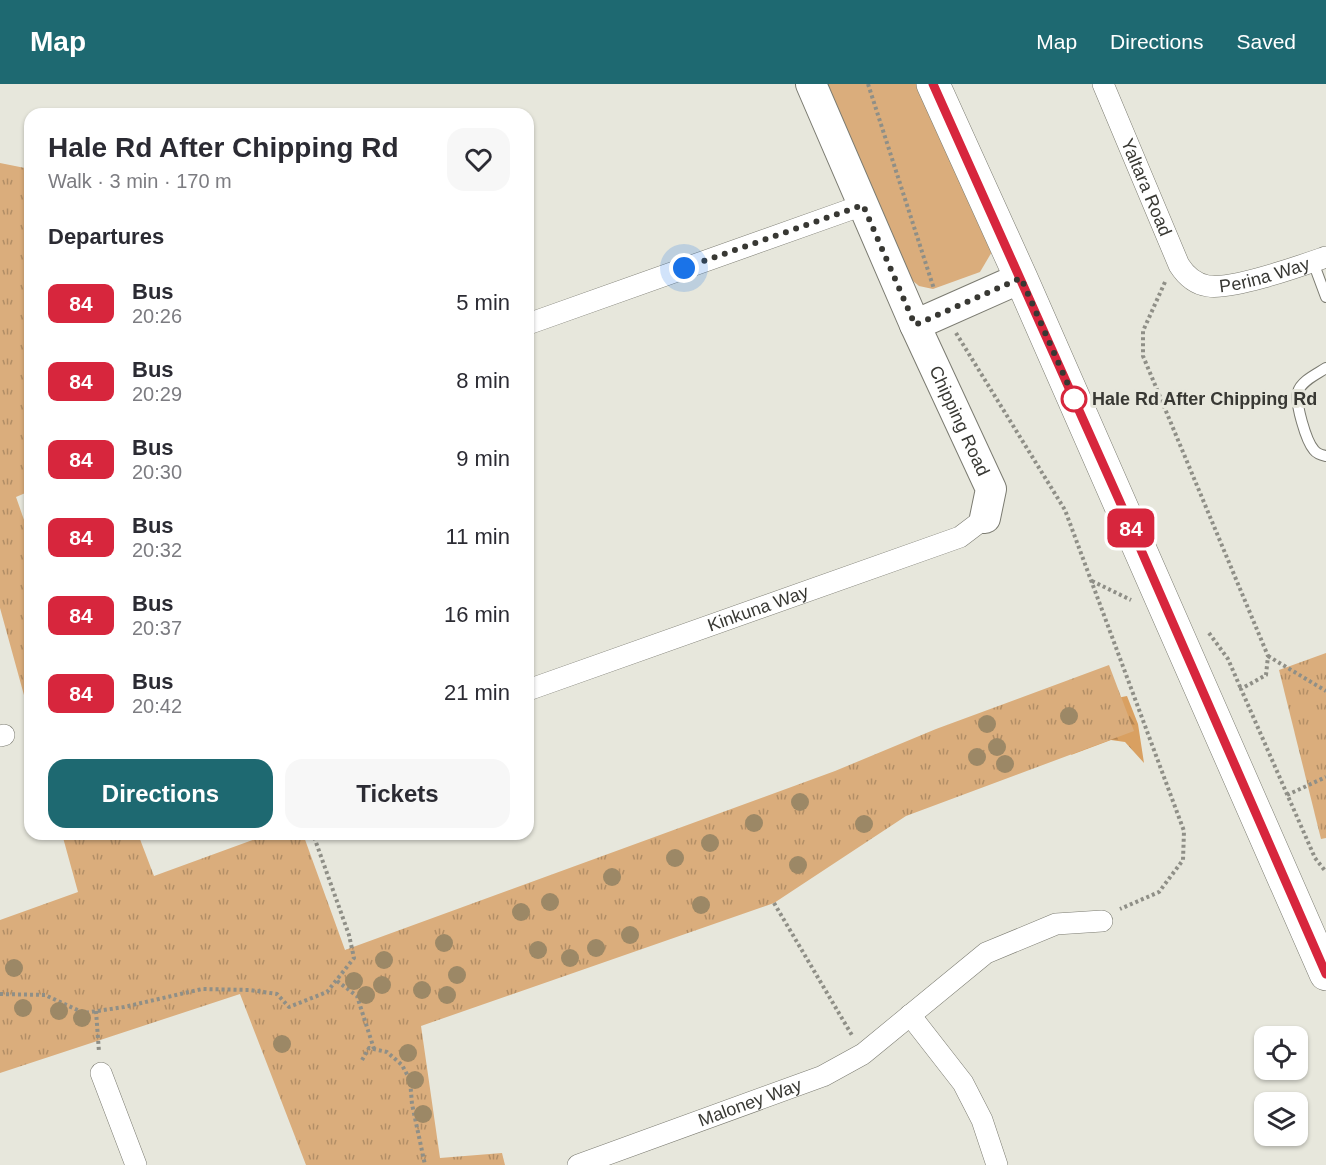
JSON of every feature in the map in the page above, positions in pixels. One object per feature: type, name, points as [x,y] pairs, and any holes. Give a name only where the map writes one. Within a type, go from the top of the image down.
[{"type":"main road","points":[[933,84],[1021,278],[1326,974]]},
{"type":"street","name":"Chipping Road","points":[[811,84],[915,325],[991,489],[985,518]]},
{"type":"street","name":"Yaltara Road","points":[[1103,84],[1179,265],[1192,280],[1201,285]]},
{"type":"street","points":[[534,322],[863,205]]},
{"type":"street","name":"Perina Way","points":[[1201,285],[1221,287],[1235,284],[1319,259]]},
{"type":"street","points":[[915,325],[1021,278]]},
{"type":"street","name":"Kinkuna Way","points":[[534,688],[960,537],[985,518]]},
{"type":"street","name":"Maloney Way","points":[[578,1165],[823,1076],[863,1054],[986,953],[1056,924],[1102,921]]},
{"type":"street","points":[[910,1015],[963,1083],[982,1120],[998,1165]]},
{"type":"street","points":[[101,1074],[136,1165]]},
{"type":"lane","points":[[1319,259],[1326,297]]},
{"type":"lane","points":[[1326,368],[1298,391],[1299,412],[1312,449],[1326,456]]},
{"type":"path","points":[[868,84],[932,286],[959,338],[1065,510],[1184,831],[1182,860],[1159,892],[1126,905],[1102,921]]},
{"type":"path","points":[[1167,276],[1143,331],[1143,356],[1268,656],[1266,675],[1241,689]]},
{"type":"path","points":[[1091,580],[1137,603]]},
{"type":"path","points":[[1207,631],[1228,659],[1315,858],[1326,872]]},
{"type":"path","points":[[1268,656],[1326,691]]},
{"type":"path","points":[[1287,795],[1326,777]]},
{"type":"path","points":[[0,994],[45,995],[84,1013],[124,1007],[202,989],[250,990],[277,994],[289,1007],[327,992],[354,958],[350,935],[315,840]]},
{"type":"path","points":[[774,903],[863,1054]]},
{"type":"path","points":[[337,981],[357,996],[374,1049]]},
{"type":"path","points":[[96,1011],[101,1074]]},
{"type":"path","points":[[362,1060],[369,1048],[387,1052],[402,1065],[410,1080],[412,1104],[425,1165]]},
{"type":"green space","points":[[825,84],[922,84],[993,250],[980,272],[933,289],[919,286],[907,276]]},
{"type":"green space","points":[[0,163],[24,168],[24,494],[16,497],[24,520],[24,695],[0,608]]},
{"type":"green space","points":[[1326,653],[1326,838],[1321,839],[1279,670]]},
{"type":"green space","points":[[1109,665],[1134,731],[906,816],[774,903],[421,1026],[440,1158],[502,1153],[505,1165],[306,1165],[240,994],[0,1073],[0,920],[78,892],[64,840],[140,840],[154,876],[253,840],[305,840],[345,950],[835,771],[936,729]]},
{"type":"green space","points":[[1127,696],[1138,724],[1144,763],[1125,742],[1111,740],[1071,755],[1085,723],[1107,700]]},
{"type":"bus line","name":"84","points":[[933,84],[1124,511],[1326,974]]},
{"type":"place","name":"Hale Rd After Chipping Rd","points":[[1074,399]]},
{"type":"route","points":[[684,268],[863,205],[915,325],[1021,278],[1077,405],[1074,399]]}]
